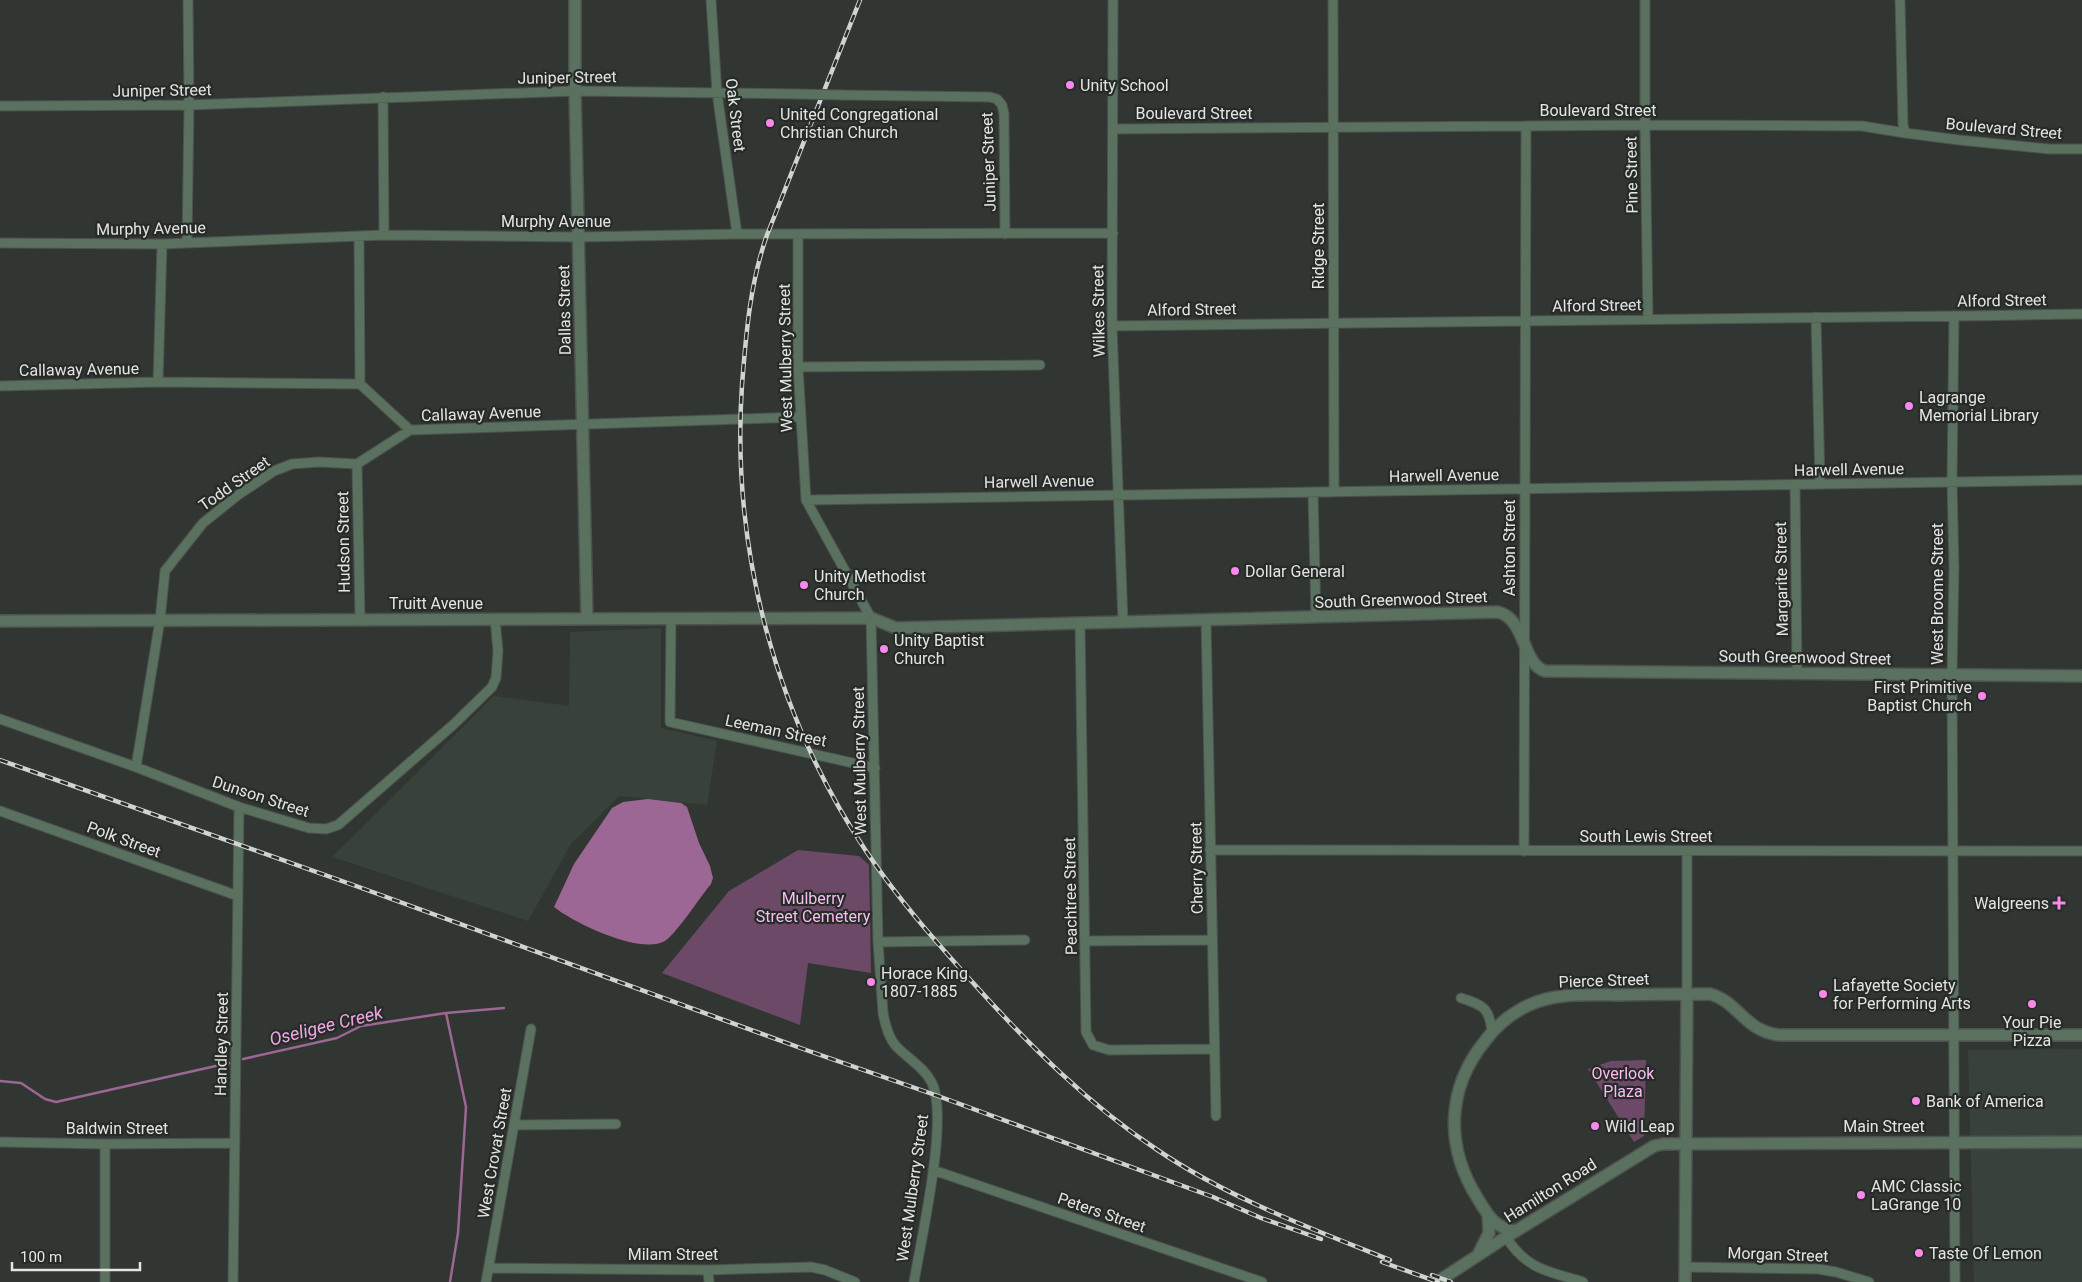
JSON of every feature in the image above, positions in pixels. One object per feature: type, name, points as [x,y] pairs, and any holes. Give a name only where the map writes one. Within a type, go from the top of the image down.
[{"type":"street","points":[[187,243],[188,0]]},
{"type":"street","name":"Dallas Street","points":[[575,0],[575,91],[587,619]]},
{"type":"street","name":"Oak Street","points":[[711,0],[717,94],[737,234]]},
{"type":"street","name":"Wilkes Street","points":[[1113,0],[1112,326],[1123,622]]},
{"type":"street","name":"Ridge Street","points":[[1333,0],[1334,492]]},
{"type":"street","name":"Pine Street","points":[[1646,0],[1645,125],[1648,319]]},
{"type":"street","points":[[1900,0],[1903,124],[1905,134]]},
{"type":"street","name":"Juniper Street","points":[[0,106],[189,105],[575,91],[990,97],[997,99],[1002,105],[1005,125],[1005,234]]},
{"type":"street","points":[[383,97],[384,235]]},
{"type":"street","name":"Boulevard Street","points":[[1114,128],[1645,125],[1862,126],[1905,134],[2049,148],[2082,149]]},
{"type":"street","name":"Ashton Street","points":[[1524,851],[1526,126]]},
{"type":"street","name":"Murphy Avenue","points":[[0,243],[162,244],[384,235],[579,237],[737,234],[1112,233]]},
{"type":"street","name":"West Mulberry Street","points":[[798,234],[798,367],[806,500],[871,618],[878,942],[885,1025],[896,1046],[919,1066],[931,1081],[938,1096],[938,1126],[933,1170],[914,1282]]},
{"type":"street","points":[[359,237],[360,384]]},
{"type":"street","points":[[158,382],[162,244]]},
{"type":"street","name":"Alford Street","points":[[1112,326],[2082,314]]},
{"type":"street","name":"West Broome Street","points":[[1954,316],[1952,675],[1955,1282]]},
{"type":"street","points":[[1816,317],[1820,484]]},
{"type":"street","points":[[798,367],[1040,365]]},
{"type":"street","name":"Callaway Avenue","points":[[0,386],[158,382],[360,384],[410,430],[801,417]]},
{"type":"street","points":[[357,464],[410,430]]},
{"type":"street","name":"Todd Street","points":[[136,767],[160,620],[165,571],[203,523],[238,495],[274,470],[292,464],[319,462],[357,464]]},
{"type":"street","name":"Hudson Street","points":[[357,464],[360,619]]},
{"type":"street","name":"Harwell Avenue","points":[[806,500],[2082,480]]},
{"type":"street","name":"Margarite Street","points":[[1795,485],[1797,673]]},
{"type":"street","points":[[1313,492],[1316,617]]},
{"type":"street","name":"South Greenwood Street","points":[[871,618],[896,628],[1498,612],[1504,614],[1512,621],[1536,664],[1545,671],[2082,676]]},
{"type":"street","name":"Truitt Avenue","points":[[0,621],[871,618]]},
{"type":"street","name":"Dunson Street","points":[[0,719],[239,806],[308,828],[326,829],[338,825],[453,726],[492,687],[496,678],[498,651],[495,619]]},
{"type":"street","name":"Leeman Street","points":[[671,619],[670,722],[875,768]]},
{"type":"street","name":"Cherry Street","points":[[1206,620],[1216,1116]]},
{"type":"street","name":"Peachtree Street","points":[[1080,623],[1086,1032],[1093,1045],[1109,1050],[1214,1048]]},
{"type":"street","name":"Handley Street","points":[[233,1282],[239,806]]},
{"type":"street","name":"Polk Street","points":[[0,810],[238,896]]},
{"type":"street","name":"South Lewis Street","points":[[1210,850],[2082,851]]},
{"type":"street","points":[[1685,1282],[1687,851]]},
{"type":"street","points":[[878,942],[1025,940]]},
{"type":"street","points":[[1085,940],[1212,940]]},
{"type":"street","name":"Pierce Street","points":[[1488,1215],[1462,1169],[1458,1153],[1454,1127],[1458,1089],[1471,1060],[1492,1033],[1521,1009],[1543,1000],[1568,996],[1710,994],[1720,996],[1747,1022],[1769,1034],[1779,1036],[2082,1035]]},
{"type":"street","points":[[1461,998],[1486,1009],[1490,1017],[1492,1033]]},
{"type":"street","name":"West Crovat Street","points":[[486,1282],[532,1029]]},
{"type":"street","points":[[514,1124],[616,1124]]},
{"type":"street","name":"Baldwin Street","points":[[0,1142],[105,1144],[235,1143]]},
{"type":"street","name":"Main Street","points":[[1686,1144],[2082,1142]]},
{"type":"street","points":[[105,1144],[105,1282]]},
{"type":"street","name":"Hamilton Road","points":[[1437,1282],[1654,1146],[1686,1144]]},
{"type":"street","name":"Peters Street","points":[[933,1170],[1262,1282]]},
{"type":"street","points":[[1488,1215],[1498,1226],[1511,1234],[1516,1252],[1530,1264],[1583,1282]]},
{"type":"street","points":[[1476,1256],[1482,1250],[1488,1233],[1488,1215]]},
{"type":"street","name":"Milam Street","points":[[489,1268],[708,1270],[811,1267],[855,1282]]},
{"type":"street","name":"Morgan Street","points":[[1685,1267],[1818,1269],[1836,1272],[1869,1282]]},
{"type":"street","points":[[708,1270],[708,1282]]},
{"type":"shaded area","points":[[661,628],[661,728],[717,741],[707,805],[619,796],[571,844],[528,921],[332,857],[494,696],[569,706],[570,632]]},
{"type":"shaded area","points":[[648,799],[681,803],[687,807],[713,878],[711,884],[670,937],[665,941],[654,944],[640,944],[624,941],[591,928],[563,914],[554,907],[574,864],[612,808],[623,802]]},
{"type":"shaded area","points":[[2082,1049],[2082,1282],[1974,1282],[1968,1050]]},
{"type":"green space","name":"Mulberry Street Cemetery","points":[[798,850],[859,856],[869,865],[871,973],[808,963],[800,1025],[662,973],[729,891]]},
{"type":"green space","name":"Overlook Plaza","points":[[1646,1060],[1644,1136],[1634,1142],[1588,1069],[1611,1061]]},
{"type":"waterway","name":"Oseligee Creek","points":[[243,1059],[337,1038],[361,1026],[446,1013],[504,1008]]},
{"type":"waterway","points":[[446,1013],[466,1107],[458,1233],[450,1282]]},
{"type":"waterway","name":"Oseligee Creek","points":[[0,1081],[21,1083],[45,1099],[56,1102],[229,1063]]},
{"type":"railway","points":[[860,0],[761,253],[750,309],[742,385],[740,446],[744,507],[752,568],[766,628],[784,687],[807,744],[834,799],[878,869],[904,903],[995,1007],[1060,1073],[1107,1113],[1183,1167],[1270,1211],[1390,1260]]},
{"type":"railway","points":[[0,760],[938,1096],[1213,1197],[1261,1218],[1321,1239]]},
{"type":"railway","points":[[1382,1262],[1438,1282]]},
{"type":"railway","points":[[1432,1275],[1451,1282]]},
{"type":"place","name":"Unity School","points":[[1070,85]]},
{"type":"place","name":"United Congregational Christian Church","points":[[770,123]]},
{"type":"place","name":"Lagrange Memorial Library","points":[[1909,406]]},
{"type":"place","name":"Dollar General","points":[[1235,571]]},
{"type":"place","name":"Unity Methodist Church","points":[[804,585]]},
{"type":"place","name":"Unity Baptist Church","points":[[884,649]]},
{"type":"place","name":"First Primitive Baptist Church","points":[[1982,696]]},
{"type":"place","name":"Walgreens","points":[[2059,903]]},
{"type":"place","name":"Horace King 1807-1885","points":[[871,982]]},
{"type":"place","name":"Lafayette Society for Performing Arts","points":[[1823,994]]},
{"type":"place","name":"Your Pie Pizza","points":[[2032,1004]]},
{"type":"place","name":"Bank of America","points":[[1916,1101]]},
{"type":"place","name":"Wild Leap","points":[[1595,1126]]},
{"type":"place","name":"AMC Classic LaGrange 10","points":[[1861,1195]]},
{"type":"place","name":"Taste Of Lemon","points":[[1919,1253]]}]
